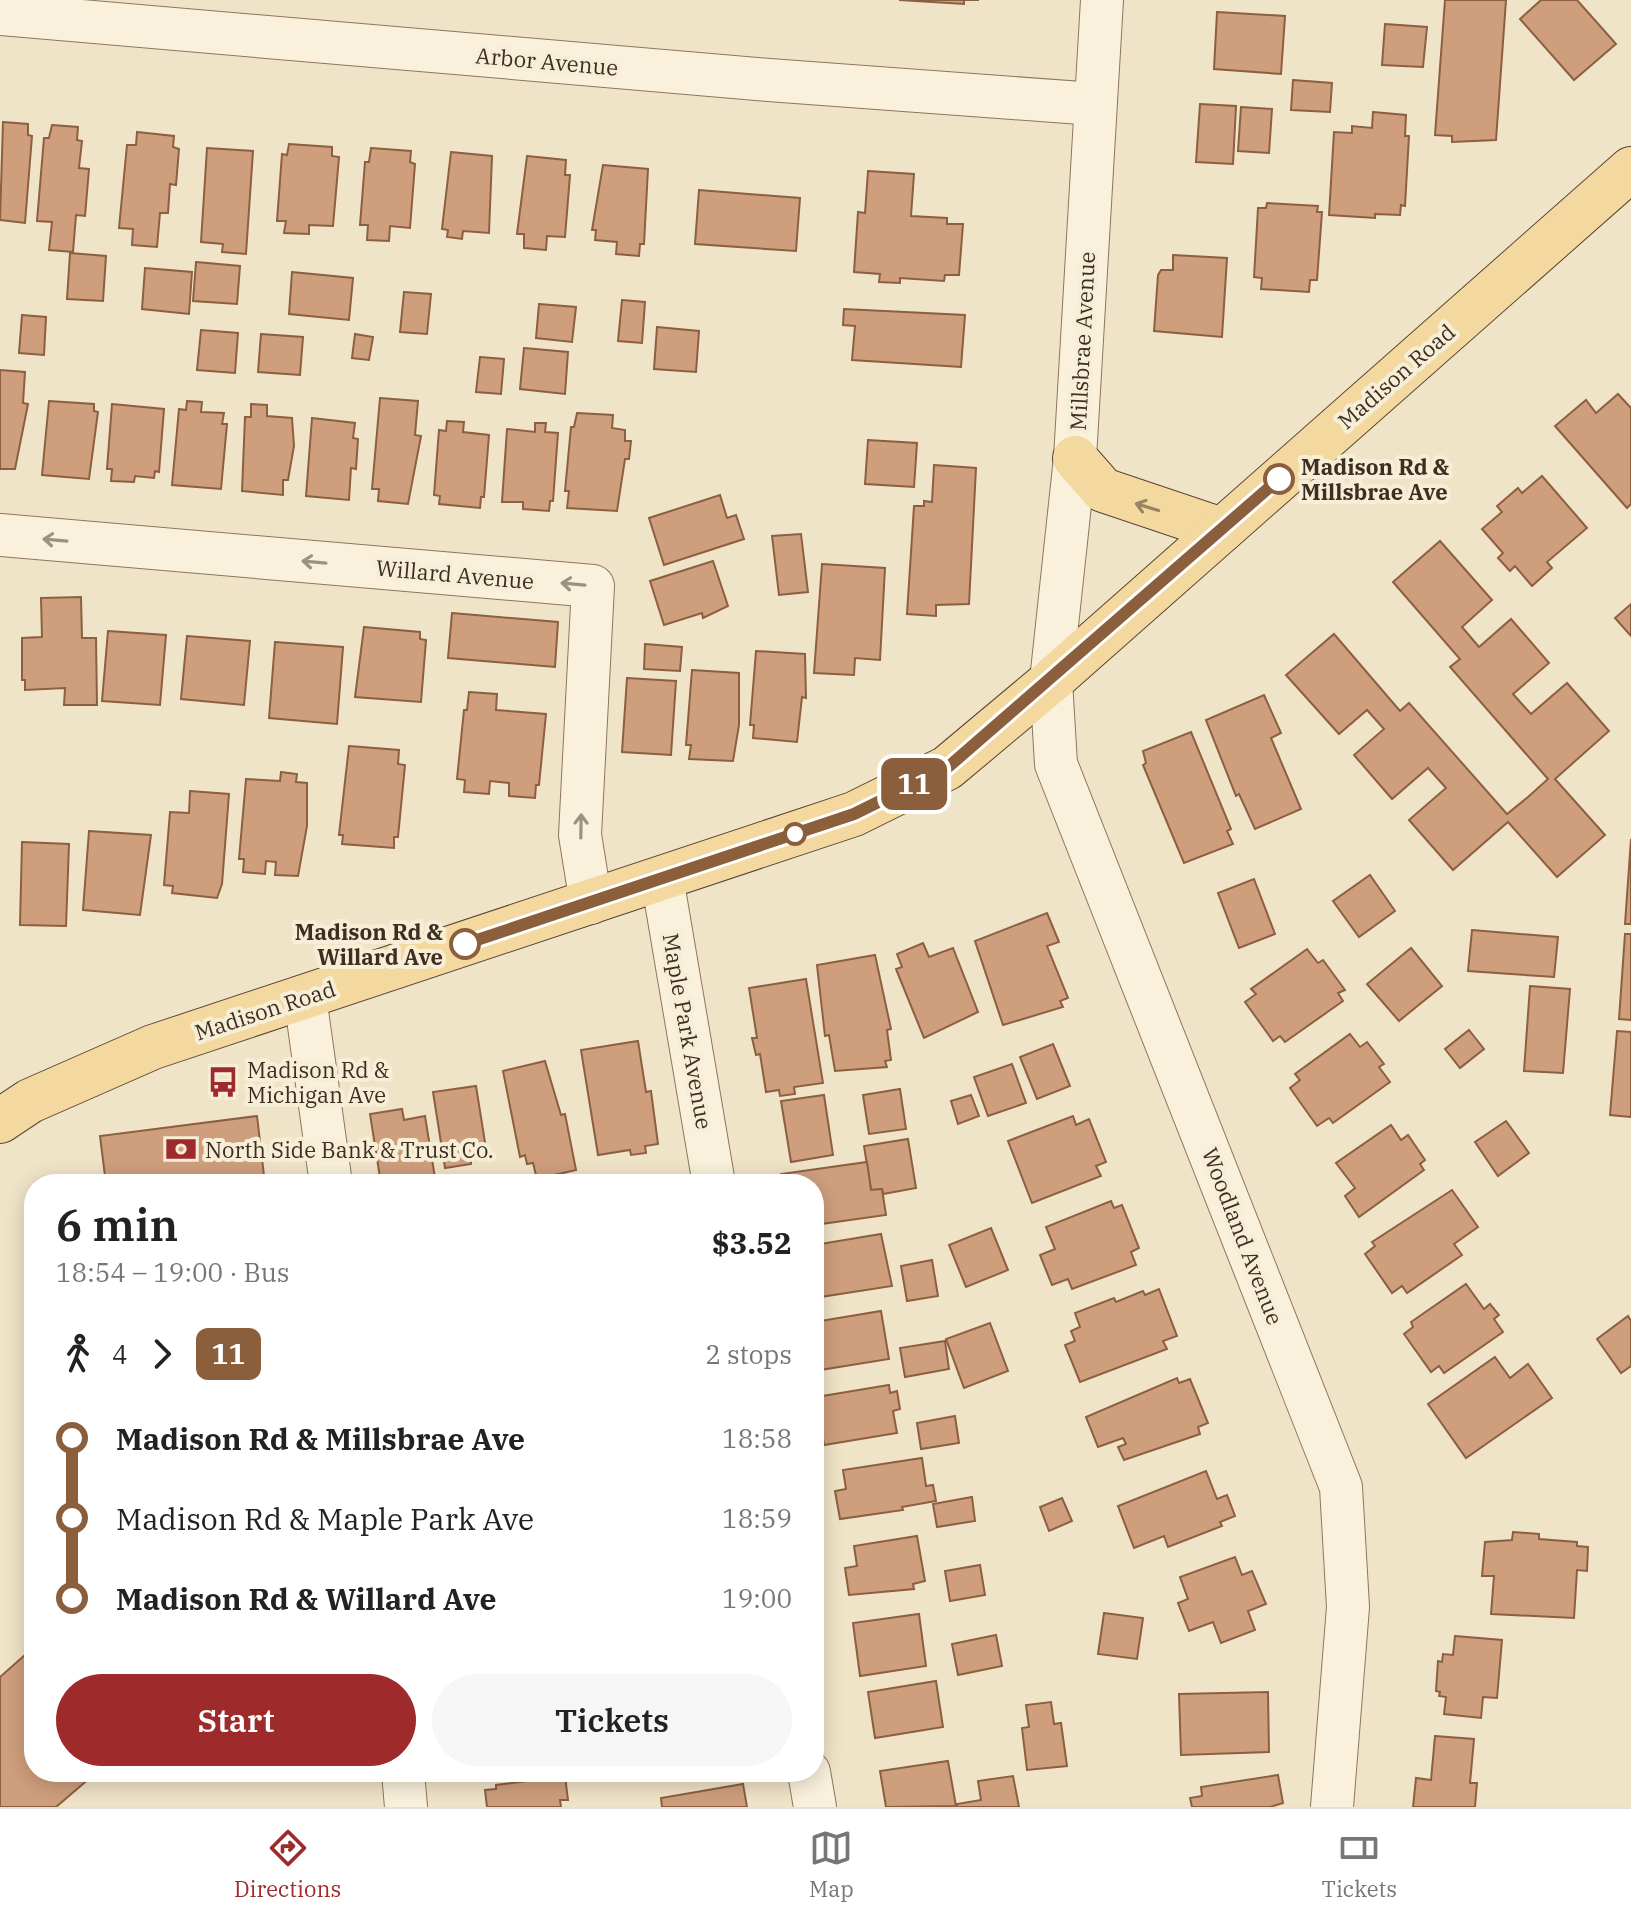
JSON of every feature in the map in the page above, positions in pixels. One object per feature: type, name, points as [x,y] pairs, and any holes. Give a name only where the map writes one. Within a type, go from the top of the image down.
[{"type":"main road","name":"Madison Road","points":[[0,1121],[30,1101],[153,1047],[854,814],[936,774],[1051,681],[1631,169]]},
{"type":"main road","points":[[1075,458],[1103,490],[1222,530]]},
{"type":"street","name":"Millsbrae Avenue","points":[[1051,681],[1075,458],[1102,0]]},
{"type":"street","name":"Arbor Avenue","points":[[0,14],[769,80],[1095,104]]},
{"type":"street","name":"Willard Avenue","points":[[0,535],[593,586],[580,835],[591,903]]},
{"type":"street","name":"Woodland Avenue","points":[[1051,681],[1056,764],[1341,1487],[1348,1607],[1332,1807]]},
{"type":"street","name":"Maple Park Avenue","points":[[662,878],[712,1174]]},
{"type":"street","points":[[305,997],[330,1174]]},
{"type":"street","points":[[404,1782],[406,1807]]},
{"type":"street","points":[[811,1782],[815,1807]]},
{"type":"building","points":[[899,0],[964,0],[964,4]]},
{"type":"building","points":[[1445,0],[1506,0],[1496,140],[1452,142],[1452,136],[1435,135]]},
{"type":"building","points":[[1541,0],[1577,0],[1616,44],[1574,80],[1520,19]]},
{"type":"building","points":[[1217,12],[1285,16],[1281,74],[1214,69]]},
{"type":"building","points":[[1385,24],[1427,27],[1423,67],[1382,65]]},
{"type":"building","points":[[1293,80],[1332,83],[1330,112],[1291,110]]},
{"type":"building","points":[[1200,104],[1236,106],[1233,164],[1196,162]]},
{"type":"building","points":[[1241,107],[1272,109],[1269,153],[1238,151]]},
{"type":"building","points":[[1373,112],[1406,115],[1405,136],[1409,136],[1405,206],[1401,205],[1400,215],[1375,214],[1375,218],[1329,215],[1334,132],[1352,133],[1352,126],[1372,128]]},
{"type":"building","points":[[3,122],[28,124],[28,135],[32,136],[25,223],[0,220]]},
{"type":"building","points":[[52,125],[78,127],[77,140],[82,141],[79,168],[89,169],[85,216],[76,215],[73,252],[49,250],[52,222],[37,221],[44,138],[49,138]]},
{"type":"building","points":[[137,132],[174,136],[173,147],[179,149],[176,185],[170,184],[168,213],[160,213],[157,247],[132,245],[133,229],[119,228],[127,145],[136,145]]},
{"type":"building","points":[[289,144],[332,147],[332,156],[339,157],[333,226],[309,225],[309,234],[284,233],[286,221],[277,221],[282,154],[287,155]]},
{"type":"building","points":[[207,148],[253,151],[246,254],[222,252],[223,244],[201,242]]},
{"type":"building","points":[[371,148],[411,151],[410,162],[415,164],[410,228],[390,226],[389,241],[367,240],[368,225],[360,225],[365,162],[369,162]]},
{"type":"building","points":[[451,152],[492,156],[489,233],[463,231],[462,239],[447,237],[448,230],[442,229]]},
{"type":"building","points":[[527,156],[566,160],[565,175],[570,175],[565,237],[547,236],[546,250],[524,248],[524,234],[517,234]]},
{"type":"building","points":[[603,165],[648,169],[644,244],[640,244],[639,256],[616,254],[617,242],[595,240],[596,230],[592,230]]},
{"type":"building","points":[[868,171],[914,174],[911,216],[947,218],[947,224],[963,224],[959,275],[945,275],[944,281],[900,278],[900,283],[879,282],[880,274],[854,272],[858,212],[865,213]]},
{"type":"building","points":[[699,190],[800,198],[796,251],[695,244]]},
{"type":"building","points":[[1267,203],[1318,206],[1317,212],[1322,212],[1317,280],[1310,280],[1309,292],[1261,289],[1262,278],[1254,277],[1258,208],[1266,208]]},
{"type":"building","points":[[70,253],[106,256],[103,301],[67,299]]},
{"type":"building","points":[[1173,255],[1227,258],[1222,337],[1154,331],[1158,275],[1161,270],[1173,270]]},
{"type":"building","points":[[196,262],[240,266],[237,304],[193,301]]},
{"type":"building","points":[[145,268],[192,272],[189,314],[142,309]]},
{"type":"building","points":[[292,272],[353,278],[349,320],[289,314]]},
{"type":"building","points":[[404,292],[431,294],[427,334],[400,332]]},
{"type":"building","points":[[622,300],[645,302],[642,343],[618,341]]},
{"type":"building","points":[[539,304],[576,307],[572,342],[536,338]]},
{"type":"building","points":[[844,309],[965,315],[961,367],[852,360],[855,326],[843,325]]},
{"type":"building","points":[[22,315],[46,317],[44,355],[19,353]]},
{"type":"building","points":[[657,327],[699,331],[696,372],[654,369]]},
{"type":"building","points":[[201,330],[238,333],[235,373],[197,370]]},
{"type":"building","points":[[261,334],[303,337],[300,375],[258,372]]},
{"type":"building","points":[[355,334],[373,337],[369,360],[352,358]]},
{"type":"building","points":[[524,348],[568,352],[565,394],[520,389]]},
{"type":"building","points":[[480,357],[504,359],[501,394],[476,392]]},
{"type":"building","points":[[0,370],[25,372],[23,403],[28,404],[15,469],[0,469]]},
{"type":"building","points":[[1618,394],[1631,408],[1631,504],[1627,508],[1555,426],[1586,400],[1596,413]]},
{"type":"building","points":[[380,398],[418,401],[415,435],[421,436],[408,504],[378,501],[379,489],[372,489]]},
{"type":"building","points":[[49,401],[94,404],[94,411],[98,412],[89,479],[42,475]]},
{"type":"building","points":[[187,401],[202,402],[201,412],[224,413],[222,424],[227,424],[221,489],[172,485],[179,409],[186,410]]},
{"type":"building","points":[[112,404],[164,409],[159,472],[155,471],[154,478],[135,476],[134,482],[111,481],[112,469],[107,469]]},
{"type":"building","points":[[251,404],[267,405],[267,416],[292,418],[294,446],[288,480],[283,480],[283,495],[242,491],[245,417],[251,417]]},
{"type":"building","points":[[577,413],[613,415],[612,428],[625,430],[625,441],[631,441],[617,511],[567,508],[569,491],[565,491],[571,427],[574,427]]},
{"type":"building","points":[[312,418],[355,423],[353,438],[358,439],[356,469],[351,468],[349,500],[306,496]]},
{"type":"building","points":[[447,421],[464,422],[463,432],[489,435],[484,497],[481,497],[480,508],[439,504],[440,496],[434,495],[439,430],[446,431]]},
{"type":"building","points":[[535,423],[546,423],[545,432],[558,433],[553,501],[550,501],[549,511],[523,509],[523,502],[502,502],[507,429],[535,432]]},
{"type":"building","points":[[868,440],[917,443],[914,487],[865,484]]},
{"type":"building","points":[[934,465],[976,468],[969,604],[936,605],[936,616],[907,614],[914,506],[924,506],[924,501],[932,502]]},
{"type":"building","points":[[1542,476],[1587,528],[1547,562],[1552,568],[1532,586],[1515,566],[1510,571],[1498,558],[1503,553],[1482,529],[1502,512],[1497,506],[1518,488],[1522,493]]},
{"type":"building","points":[[720,495],[727,518],[736,515],[744,539],[664,565],[649,518]]},
{"type":"building","points":[[801,534],[808,592],[779,595],[772,536]]},
{"type":"building","points":[[1440,541],[1492,600],[1462,627],[1479,647],[1511,619],[1549,663],[1513,694],[1531,714],[1567,683],[1609,731],[1555,779],[1605,835],[1557,877],[1508,822],[1453,870],[1409,820],[1446,788],[1428,768],[1392,799],[1354,755],[1384,729],[1367,710],[1339,734],[1286,675],[1334,634],[1400,711],[1409,703],[1507,814],[1528,797],[1548,779],[1450,667],[1460,659],[1393,582]]},
{"type":"building","points":[[713,561],[728,606],[703,618],[702,613],[664,625],[650,581]]},
{"type":"building","points":[[822,564],[885,568],[880,660],[855,658],[854,675],[814,673]]},
{"type":"building","points":[[81,597],[82,638],[96,638],[97,705],[64,705],[65,688],[25,690],[25,680],[22,680],[22,638],[42,637],[41,598]]},
{"type":"building","points":[[1631,604],[1631,636],[1615,618]]},
{"type":"building","points":[[452,613],[558,622],[555,667],[448,658]]},
{"type":"building","points":[[364,627],[420,632],[420,639],[426,640],[421,702],[355,697]]},
{"type":"building","points":[[108,631],[166,635],[160,705],[102,701]]},
{"type":"building","points":[[187,636],[250,641],[244,705],[181,699]]},
{"type":"building","points":[[275,642],[343,647],[337,724],[269,718]]},
{"type":"building","points":[[645,644],[682,647],[680,671],[644,669]]},
{"type":"building","points":[[756,651],[805,654],[806,698],[802,697],[797,742],[753,738],[754,725],[750,725]]},
{"type":"building","points":[[692,670],[739,673],[739,725],[733,761],[689,759],[691,745],[686,745]]},
{"type":"building","points":[[627,678],[676,681],[671,755],[622,752]]},
{"type":"building","points":[[469,692],[497,694],[496,710],[546,714],[535,798],[509,796],[509,783],[490,781],[489,794],[464,792],[465,780],[457,779],[464,710],[467,710]]},
{"type":"building","points":[[1264,695],[1281,733],[1271,738],[1301,809],[1255,829],[1239,794],[1236,796],[1206,720]]},
{"type":"building","points":[[1191,732],[1231,829],[1227,831],[1233,844],[1184,863],[1143,765],[1146,763],[1143,751]]},
{"type":"building","points":[[349,746],[399,750],[398,764],[405,765],[398,837],[394,837],[394,848],[342,844],[343,835],[339,835]]},
{"type":"building","points":[[281,772],[297,774],[296,782],[307,783],[307,826],[298,876],[275,875],[276,862],[266,861],[265,874],[243,872],[244,859],[239,859],[246,779],[280,781]]},
{"type":"building","points":[[190,791],[229,794],[222,884],[217,898],[172,893],[173,886],[164,885],[170,812],[189,813]]},
{"type":"building","points":[[89,831],[151,835],[140,915],[83,910]]},
{"type":"building","points":[[1631,839],[1631,924],[1625,924]]},
{"type":"building","points":[[22,842],[69,844],[66,926],[20,925]]},
{"type":"building","points":[[1370,875],[1395,911],[1359,937],[1333,901]]},
{"type":"building","points":[[1254,879],[1275,934],[1239,948],[1218,893]]},
{"type":"building","points":[[1047,913],[1059,942],[1047,946],[1068,998],[1060,1001],[1063,1007],[1003,1025],[975,941]]},
{"type":"building","points":[[1472,930],[1558,937],[1554,977],[1468,971]]},
{"type":"building","points":[[1625,934],[1631,934],[1631,1020],[1619,1019]]},
{"type":"building","points":[[923,943],[929,957],[953,948],[978,1012],[924,1038],[896,969],[902,967],[897,954]]},
{"type":"building","points":[[1411,948],[1442,986],[1399,1021],[1367,984]]},
{"type":"building","points":[[1307,949],[1318,963],[1323,960],[1345,990],[1338,993],[1343,1001],[1285,1042],[1280,1036],[1273,1041],[1245,1002],[1256,994],[1251,989]]},
{"type":"building","points":[[875,955],[891,1029],[887,1030],[891,1060],[885,1061],[887,1067],[835,1071],[829,1035],[825,1036],[817,965]]},
{"type":"building","points":[[806,979],[823,1083],[794,1087],[795,1094],[780,1096],[779,1090],[766,1092],[760,1054],[756,1055],[752,1038],[757,1038],[749,988]]},
{"type":"building","points":[[1530,986],[1570,989],[1563,1073],[1524,1071]]},
{"type":"building","points":[[1469,1030],[1484,1049],[1460,1068],[1445,1049]]},
{"type":"building","points":[[1617,1031],[1631,1032],[1631,1117],[1610,1115]]},
{"type":"building","points":[[1350,1034],[1360,1047],[1367,1042],[1384,1064],[1379,1067],[1390,1082],[1333,1123],[1329,1118],[1317,1126],[1290,1088],[1300,1080],[1295,1074]]},
{"type":"building","points":[[638,1041],[646,1092],[651,1091],[658,1144],[645,1146],[646,1153],[631,1155],[630,1150],[598,1155],[581,1050]]},
{"type":"building","points":[[1053,1044],[1070,1086],[1037,1099],[1020,1057]]},
{"type":"building","points":[[545,1061],[561,1115],[565,1114],[576,1170],[536,1174],[533,1163],[527,1164],[525,1155],[520,1157],[503,1071]]},
{"type":"building","points":[[1012,1064],[1026,1103],[988,1116],[974,1077]]},
{"type":"building","points":[[476,1086],[487,1155],[471,1157],[471,1164],[445,1168],[433,1092]]},
{"type":"building","points":[[900,1089],[906,1129],[869,1134],[863,1095]]},
{"type":"building","points":[[824,1095],[833,1155],[791,1162],[781,1101]]},
{"type":"building","points":[[971,1095],[979,1116],[958,1124],[951,1101]]},
{"type":"building","points":[[402,1109],[404,1120],[425,1116],[434,1174],[379,1174],[370,1114]]},
{"type":"building","name":"North Side Bank & Trust Co.","points":[[257,1116],[264,1174],[105,1174],[100,1136]]},
{"type":"building","points":[[1073,1116],[1076,1125],[1089,1119],[1106,1162],[1096,1166],[1101,1176],[1032,1203],[1008,1141]]},
{"type":"building","points":[[1506,1121],[1529,1153],[1498,1176],[1475,1142]]},
{"type":"building","points":[[1391,1125],[1401,1140],[1408,1135],[1425,1160],[1420,1164],[1424,1170],[1359,1217],[1345,1196],[1355,1188],[1336,1163]]},
{"type":"building","points":[[908,1139],[916,1188],[883,1194],[882,1189],[871,1190],[864,1146]]},
{"type":"building","points":[[867,1162],[871,1190],[882,1189],[886,1215],[824,1224],[824,1174],[781,1174]]},
{"type":"building","points":[[1452,1190],[1478,1227],[1454,1244],[1462,1255],[1407,1293],[1402,1286],[1392,1293],[1365,1254],[1375,1246],[1372,1242]]},
{"type":"building","points":[[1111,1201],[1114,1208],[1122,1205],[1139,1248],[1131,1252],[1136,1265],[1072,1289],[1068,1279],[1052,1285],[1040,1255],[1055,1249],[1046,1227]]},
{"type":"building","points":[[991,1228],[1008,1270],[966,1287],[949,1245]]},
{"type":"building","points":[[881,1234],[892,1286],[824,1296],[824,1243]]},
{"type":"building","points":[[932,1260],[938,1296],[907,1301],[901,1266]]},
{"type":"building","points":[[1466,1284],[1484,1309],[1490,1304],[1499,1315],[1494,1319],[1503,1332],[1444,1373],[1439,1366],[1431,1372],[1404,1334],[1413,1327],[1411,1322]]},
{"type":"building","points":[[1159,1289],[1177,1336],[1163,1341],[1167,1349],[1080,1382],[1065,1345],[1075,1341],[1071,1331],[1080,1327],[1075,1313],[1114,1298],[1116,1302],[1143,1291],[1145,1295]]},
{"type":"building","points":[[881,1311],[889,1359],[824,1369],[824,1320]]},
{"type":"building","points":[[1628,1316],[1631,1321],[1631,1366],[1621,1373],[1597,1339]]},
{"type":"building","points":[[990,1323],[1008,1371],[964,1388],[946,1339]]},
{"type":"building","points":[[945,1341],[949,1369],[905,1377],[900,1348]]},
{"type":"building","points":[[1495,1357],[1510,1378],[1528,1364],[1552,1398],[1466,1458],[1428,1404]]},
{"type":"building","points":[[1177,1378],[1179,1383],[1190,1379],[1208,1423],[1198,1427],[1200,1434],[1124,1460],[1118,1447],[1126,1444],[1123,1438],[1098,1447],[1086,1417]]},
{"type":"building","points":[[889,1385],[890,1393],[897,1391],[900,1409],[893,1411],[897,1433],[824,1445],[824,1396]]},
{"type":"building","points":[[955,1416],[959,1443],[921,1449],[917,1423]]},
{"type":"building","points":[[922,1458],[926,1486],[933,1485],[936,1501],[902,1507],[903,1510],[840,1519],[835,1491],[846,1489],[843,1470]]},
{"type":"building","points":[[1206,1471],[1217,1499],[1227,1495],[1235,1516],[1220,1522],[1222,1526],[1168,1547],[1164,1536],[1134,1548],[1118,1506]]},
{"type":"building","points":[[972,1497],[975,1521],[937,1527],[933,1504]]},
{"type":"building","points":[[1062,1498],[1072,1521],[1049,1531],[1040,1507]]},
{"type":"building","points":[[1513,1532],[1539,1534],[1539,1539],[1577,1542],[1577,1546],[1588,1547],[1587,1571],[1577,1570],[1574,1618],[1491,1614],[1494,1576],[1482,1576],[1485,1542],[1512,1540]]},
{"type":"building","points":[[917,1536],[925,1581],[913,1584],[914,1589],[849,1595],[845,1568],[857,1566],[854,1546]]},
{"type":"building","points":[[1235,1557],[1242,1575],[1252,1571],[1266,1604],[1248,1611],[1255,1630],[1221,1643],[1213,1622],[1189,1631],[1178,1603],[1188,1599],[1180,1577]]},
{"type":"building","points":[[980,1565],[985,1595],[950,1601],[945,1571]]},
{"type":"building","points":[[1104,1613],[1143,1618],[1137,1659],[1098,1654]]},
{"type":"building","points":[[919,1614],[926,1666],[860,1676],[853,1623]]},
{"type":"building","points":[[996,1635],[1002,1666],[958,1675],[952,1644]]},
{"type":"building","points":[[1455,1636],[1502,1640],[1497,1698],[1483,1697],[1481,1718],[1444,1714],[1446,1697],[1439,1696],[1440,1692],[1436,1691],[1438,1661],[1442,1662],[1443,1654],[1453,1655]]},
{"type":"building","points":[[24,1656],[24,1782],[85,1782],[56,1807],[0,1807],[0,1677]]},
{"type":"building","points":[[936,1681],[943,1727],[875,1738],[868,1692]]},
{"type":"building","points":[[1268,1692],[1269,1752],[1181,1755],[1179,1694]]},
{"type":"building","points":[[1051,1702],[1054,1724],[1061,1723],[1067,1766],[1027,1770],[1022,1728],[1029,1727],[1026,1705]]},
{"type":"building","points":[[1435,1736],[1474,1739],[1470,1783],[1477,1783],[1475,1807],[1413,1807],[1416,1778],[1431,1780]]},
{"type":"building","points":[[948,1761],[956,1806],[886,1807],[880,1771]]},
{"type":"building","points":[[1278,1775],[1283,1803],[1270,1807],[1192,1807],[1190,1798],[1202,1796],[1201,1787]]},
{"type":"building","points":[[1013,1776],[1019,1807],[957,1807],[957,1804],[981,1800],[978,1781]]},
{"type":"building","points":[[566,1782],[568,1800],[560,1800],[561,1807],[487,1807],[485,1790],[496,1789],[496,1785]]},
{"type":"building","points":[[743,1784],[747,1807],[662,1807],[661,1798]]},
{"type":"bus line","name":"11","points":[[465,944],[854,814],[947,768],[1051,681],[1279,479]]},
{"type":"place","name":"Madison Rd & Millsbrae Ave","points":[[1279,479]]},
{"type":"place","name":"Madison Rd & Willard Ave","points":[[465,944]]},
{"type":"place","name":"Madison Rd & Michigan Ave","points":[[223,1082]]},
{"type":"place","name":"North Side Bank & Trust Co.","points":[[181,1149]]}]
